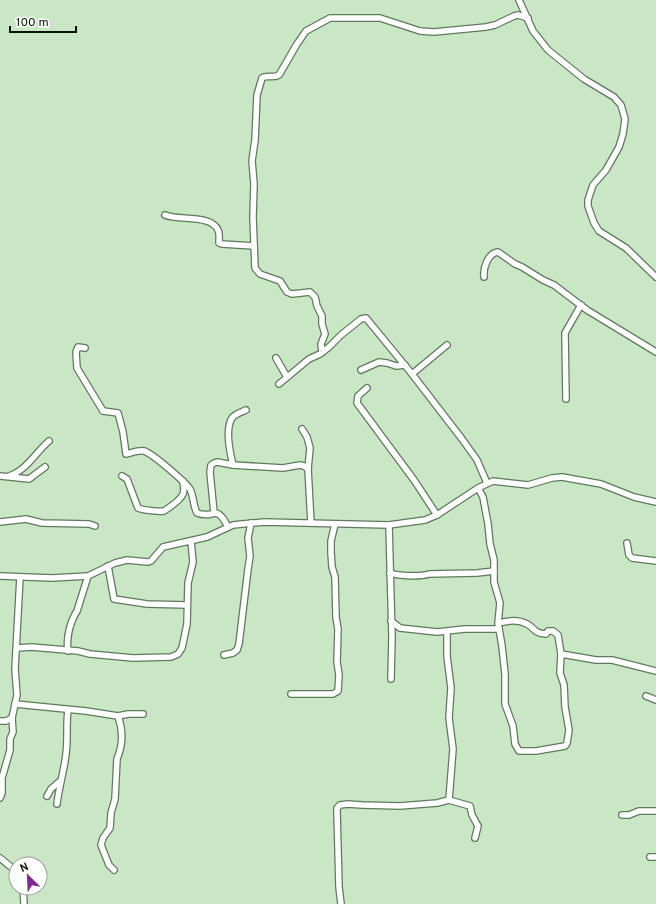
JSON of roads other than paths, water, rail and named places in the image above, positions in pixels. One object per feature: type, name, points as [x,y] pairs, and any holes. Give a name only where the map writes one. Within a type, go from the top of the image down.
[{"type":"street","points":[[518,0],[539,40],[548,50],[584,79],[614,97],[621,105],[625,119],[619,147],[606,170],[593,185],[589,196],[588,206],[594,223],[599,231],[626,248],[656,277]]},
{"type":"street","points":[[322,352],[321,344],[325,334],[322,324],[322,316],[314,295],[310,292],[290,293],[285,290],[280,281],[258,272],[254,264],[252,217],[254,184],[252,161],[255,140],[255,115],[258,90],[263,77],[274,77],[279,75],[306,31],[330,18],[380,18],[420,31],[434,32],[490,26],[518,15],[528,18]]},
{"type":"street","points":[[166,215],[180,219],[199,219],[215,225],[220,235],[220,243],[222,244],[254,246]]},
{"type":"street","points":[[484,277],[484,272],[490,257],[494,252],[498,252],[542,280],[554,285],[581,305],[656,350]]},
{"type":"street","points":[[566,399],[565,333],[581,305]]},
{"type":"street","points":[[279,384],[287,376],[322,352],[361,319],[366,318],[405,365],[477,460],[487,483]]},
{"type":"street","points":[[412,374],[447,346]]},
{"type":"street","points":[[85,348],[78,347],[76,352],[76,368],[103,411],[118,413],[123,432],[126,454],[145,451],[183,481],[192,493],[197,513],[205,515],[214,513],[222,516],[228,527]]},
{"type":"street","points":[[276,358],[287,376]]},
{"type":"street","points":[[361,370],[382,362],[396,366],[405,365]]},
{"type":"street","points":[[366,388],[358,396],[357,403],[414,480],[437,515]]},
{"type":"street","points":[[233,465],[228,447],[231,423],[234,416],[246,410]]},
{"type":"street","points":[[302,428],[308,437],[310,448],[308,469],[311,523]]},
{"type":"street","points":[[9,476],[26,465],[41,448],[50,441]]},
{"type":"street","points":[[214,513],[210,468],[214,463],[217,462],[233,465],[283,468],[300,465],[308,469]]},
{"type":"street","points":[[0,476],[29,479],[45,467]]},
{"type":"street","points":[[122,476],[127,478],[138,508],[142,510],[163,511],[173,505],[184,492],[183,481]]},
{"type":"street","points":[[0,576],[52,578],[88,576],[115,563],[127,560],[148,562],[155,558],[163,547],[207,537],[233,525],[251,523],[311,523],[389,525],[425,520],[437,515],[487,483],[497,481],[528,484],[562,477],[602,484],[634,497],[656,502]]},
{"type":"street","points":[[391,620],[398,627],[402,628],[447,632],[499,626],[514,620],[525,623],[540,633],[546,634],[548,631],[553,631],[556,633],[559,638],[561,654],[560,673],[564,685],[565,708],[569,730],[567,743],[562,747],[536,751],[519,751],[515,744],[513,726],[504,700],[505,674],[499,626],[500,603],[494,582],[494,560],[483,497],[478,488]]},
{"type":"street","points":[[0,522],[26,520],[42,523],[90,524],[95,526]]},
{"type":"street","points":[[224,656],[237,650],[239,644],[249,561],[248,538],[251,523]]},
{"type":"street","points":[[290,694],[332,694],[338,690],[338,629],[336,617],[335,577],[332,567],[331,552],[331,541],[335,524]]},
{"type":"street","points":[[389,525],[391,679]]},
{"type":"street","points":[[17,648],[31,647],[78,651],[90,654],[133,658],[175,656],[182,648],[186,624],[188,583],[193,562],[191,541]]},
{"type":"street","points":[[627,543],[629,555],[632,558],[656,561]]},
{"type":"street","points":[[108,566],[114,599],[147,604],[187,605]]},
{"type":"street","points":[[390,573],[396,575],[415,575],[421,577],[428,574],[477,573],[494,571]]},
{"type":"street","points":[[68,651],[67,639],[88,576]]},
{"type":"street","points":[[0,798],[2,793],[1,778],[10,750],[9,742],[13,728],[12,718],[17,695],[15,669],[17,648],[16,620],[20,577]]},
{"type":"street","points":[[447,632],[447,656],[451,688],[449,718],[453,749],[449,800]]},
{"type":"street","points":[[561,654],[596,660],[612,660],[656,671]]},
{"type":"street","points":[[646,696],[656,700]]},
{"type":"street","points":[[15,704],[86,711],[118,716],[143,714]]},
{"type":"street","points":[[47,796],[64,774],[68,710]]},
{"type":"street","points":[[114,870],[109,865],[101,845],[103,838],[110,828],[111,813],[115,799],[117,759],[120,754],[122,738],[122,725],[118,716]]},
{"type":"street","points":[[0,721],[6,721],[12,718]]},
{"type":"street","points":[[57,804],[60,781]]},
{"type":"street","points":[[341,904],[339,887],[338,806],[343,804],[384,806],[437,804],[449,800],[470,806],[472,815],[478,826],[475,838]]},
{"type":"street","points":[[622,815],[629,815],[639,811],[656,811]]},
{"type":"street","points":[[650,857],[656,857]]},
{"type":"street","points":[[0,858],[8,864]]}]
